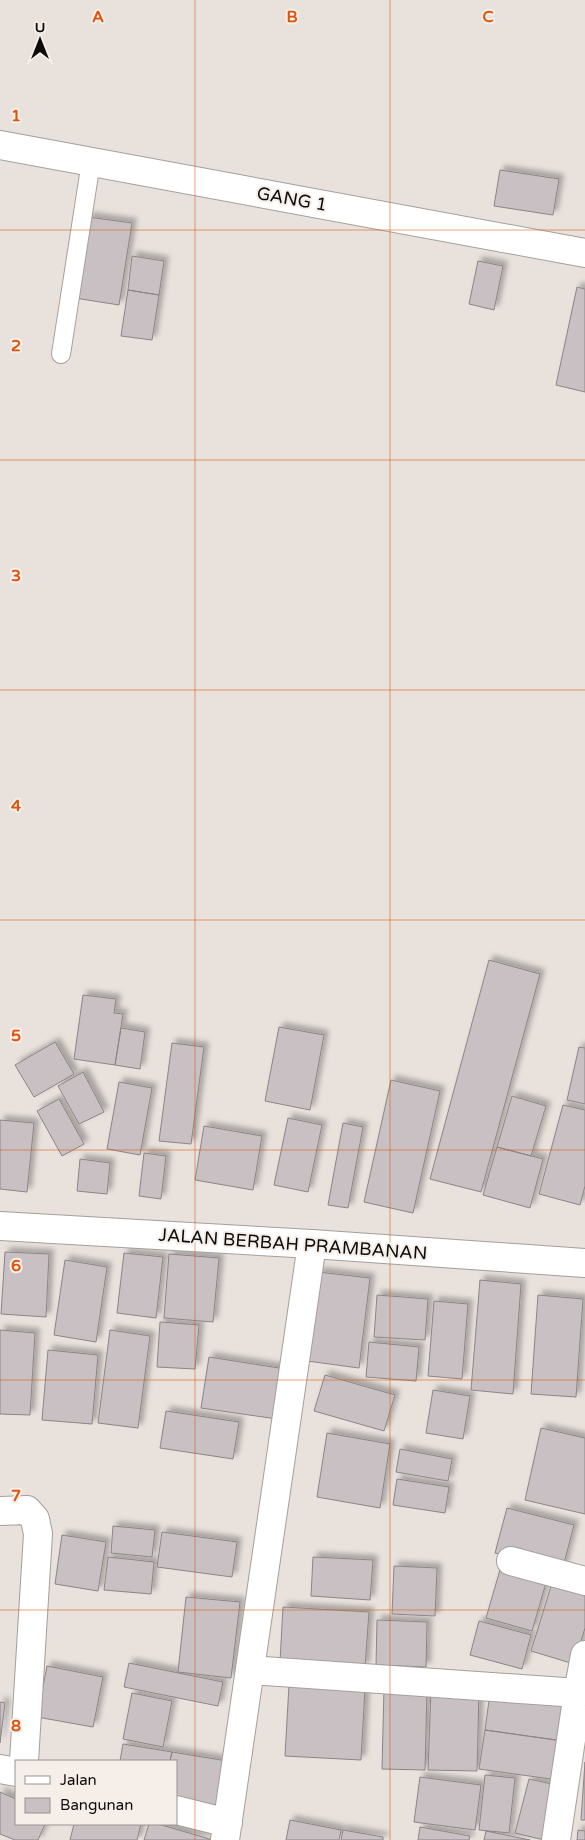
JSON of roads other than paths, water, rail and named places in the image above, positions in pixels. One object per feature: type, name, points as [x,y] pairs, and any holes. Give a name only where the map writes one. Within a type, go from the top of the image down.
[{"type":"street","name":"GANG 1","points":[[0,145],[585,253]]},
{"type":"street","name":"JALAN BERBAH PRAMBANAN","points":[[0,1226],[312,1244],[585,1263]]},
{"type":"street","points":[[178,1811],[227,1831],[312,1244]]},
{"type":"street","points":[[0,1511],[27,1510],[35,1520],[38,1534],[24,1760]]},
{"type":"street","points":[[510,1562],[585,1581]]},
{"type":"street","points":[[556,1840],[585,1655]]},
{"type":"street","points":[[250,1670],[578,1693]]},
{"type":"street","points":[[0,1769],[15,1772]]},
{"type":"lane","points":[[61,354],[91,162]]}]
